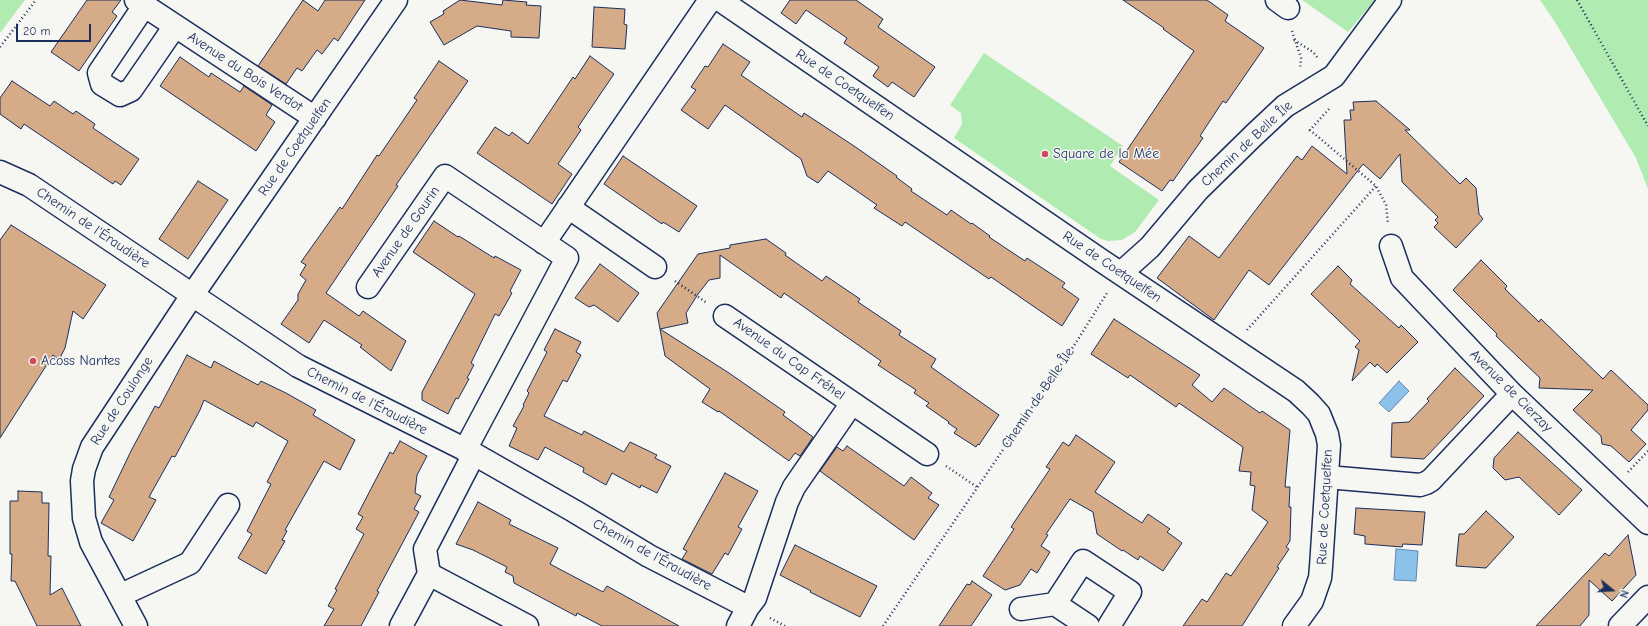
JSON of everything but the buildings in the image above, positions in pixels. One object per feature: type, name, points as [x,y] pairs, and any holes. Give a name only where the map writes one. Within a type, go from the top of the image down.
[{"type":"street","name":"Rue de Coetquelfen","points":[[192,294],[396,0]]},
{"type":"street","points":[[544,242],[710,0]]},
{"type":"street","name":"Rue de Coetquelfen","points":[[720,0],[1115,281],[1296,391],[1310,404],[1319,414],[1327,434],[1329,445],[1328,477],[1320,578],[1312,601],[1294,626]]},
{"type":"street","name":"Chemin de Belle Île","points":[[1115,281],[1150,247],[1198,190],[1254,135],[1286,106],[1334,76],[1390,0]]},
{"type":"street","name":"Avenue du Bois Verdot","points":[[174,26],[131,90],[120,95],[102,84],[99,73],[140,3],[315,118]]},
{"type":"street","name":"Chemin de l'Éraudière","points":[[0,172],[29,185],[298,366],[470,452],[574,511],[649,556],[748,607]]},
{"type":"street","name":"Avenue de Gourin","points":[[368,287],[445,176],[567,258],[470,452],[425,549],[429,574]]},
{"type":"street","points":[[568,207],[655,267]]},
{"type":"street","name":"Avenue de Cierzay","points":[[1391,246],[1402,278],[1512,394],[1648,523]]},
{"type":"street","name":"Rue de Coulonge","points":[[136,626],[92,542],[84,518],[82,481],[84,469],[92,447],[192,294]]},
{"type":"street","name":"Avenue du Cap Fréhel","points":[[725,316],[926,454]]},
{"type":"street","points":[[1328,477],[1420,485],[1426,483],[1431,480],[1512,394]]},
{"type":"street","name":"Avenue du Cap Fréhel","points":[[738,626],[748,607],[756,598],[787,502],[794,487],[852,403]]},
{"type":"street","points":[[120,595],[190,563],[228,505]]},
{"type":"street","points":[[1055,604],[1083,561],[1130,592],[1109,626]]},
{"type":"street","points":[[401,626],[429,574],[527,626]]},
{"type":"street","points":[[1620,626],[1648,597]]},
{"type":"street","points":[[1021,609],[1055,604],[1088,626]]},
{"type":"path","points":[[0,48],[36,0]]},
{"type":"path","points":[[1577,0],[1648,126]]},
{"type":"path","points":[[1309,91],[1299,66],[1301,58],[1294,40],[1313,52],[1334,76]]},
{"type":"path","points":[[1317,136],[1376,186],[1386,205],[1391,246]]},
{"type":"path","points":[[1246,332],[1376,186]]},
{"type":"path","points":[[655,267],[725,316]]},
{"type":"path","name":"Chemin de Belle Île","points":[[883,626],[1077,341],[1115,281]]},
{"type":"path","points":[[1612,489],[1648,451]]},
{"type":"path","points":[[926,454],[977,487]]},
{"type":"green space","points":[[0,0],[25,0],[0,33]]},
{"type":"green space","points":[[1302,0],[1375,0],[1348,32]]},
{"type":"green space","points":[[1540,0],[1648,0],[1648,189],[1636,158],[1555,22]]},
{"type":"green space","name":"Square de la Mée","points":[[984,53],[1123,146],[1110,166],[1159,200],[1135,232],[1122,240],[1108,241],[1101,239],[954,138],[962,124],[961,113],[950,105]]},
{"type":"water","points":[[1399,381],[1409,391],[1389,412],[1379,403]]},
{"type":"water","points":[[1396,549],[1418,551],[1416,581],[1394,580]]},
{"type":"place","name":"Square de la Mée","points":[[1045,154]]},
{"type":"place","name":"Acoss Nantes","points":[[33,361]]}]
